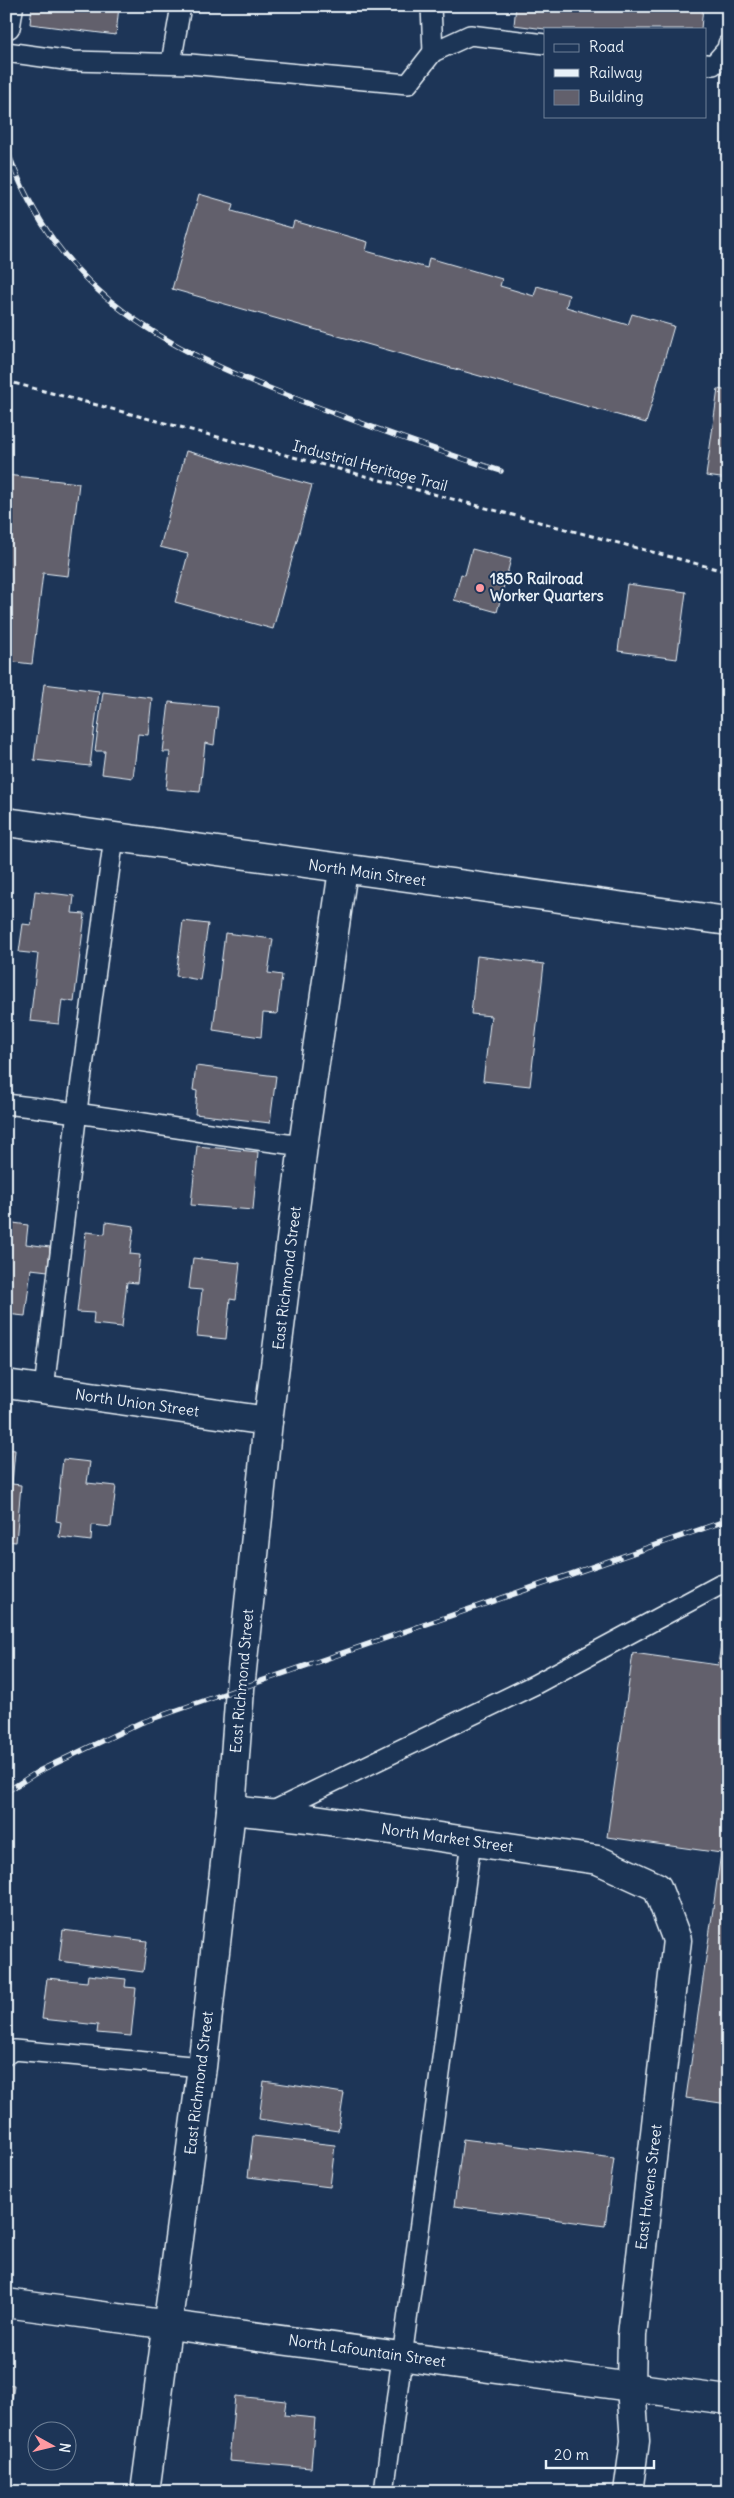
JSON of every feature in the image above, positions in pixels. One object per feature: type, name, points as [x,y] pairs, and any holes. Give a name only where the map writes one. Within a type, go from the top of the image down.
[{"type":"street","points":[[6,25],[9,6]]},
{"type":"street","name":"North Main Street","points":[[6,822],[343,870],[728,921]]},
{"type":"street","name":"East Richmond Street","points":[[145,2492],[202,2067],[231,1810],[240,1689],[268,1421],[303,1146],[343,870]]},
{"type":"street","name":"North Union Street","points":[[6,1384],[268,1421]]},
{"type":"street","name":"North Market Street","points":[[231,1810],[308,1818],[598,1860],[657,1887]]},
{"type":"street","name":"East Havens Street","points":[[628,2492],[635,2441],[631,2387],[632,2335],[677,1940],[657,1887]]},
{"type":"street","name":"North Lafountain Street","points":[[6,2303],[728,2400]]},
{"type":"lane","points":[[171,63],[181,6]]},
{"type":"lane","points":[[431,6],[433,52]]},
{"type":"lane","points":[[6,52],[72,60],[171,63],[408,84],[433,52],[470,35],[544,44]]},
{"type":"lane","points":[[706,64],[713,65],[727,49],[728,44]]},
{"type":"lane","points":[[44,1390],[77,1112],[114,837]]},
{"type":"lane","points":[[6,1104],[77,1112],[208,1134],[303,1146]]},
{"type":"lane","points":[[267,1814],[534,1685],[720,1585],[728,1583]]},
{"type":"lane","points":[[384,2492],[471,1842]]},
{"type":"lane","points":[[6,2055],[14,2050],[202,2067]]},
{"type":"path","name":"Industrial Heritage Trail","points":[[6,381],[728,572]]},
{"type":"building","points":[[32,6],[119,6],[116,35],[30,24]]},
{"type":"building","points":[[516,6],[703,6],[701,28],[544,29],[514,25]]},
{"type":"building","points":[[199,194],[234,204],[232,211],[292,228],[294,221],[368,242],[366,251],[427,268],[429,258],[502,279],[500,286],[534,296],[537,286],[569,295],[566,307],[628,325],[632,314],[674,326],[646,423],[172,289]]},
{"type":"building","points":[[718,389],[728,391],[728,479],[706,476]]},
{"type":"building","points":[[186,451],[312,485],[273,629],[175,602],[188,554],[160,547]]},
{"type":"building","points":[[6,475],[79,483],[68,576],[43,573],[32,664],[6,661]]},
{"type":"building","name":"1850 Railroad Worker Quarters","points":[[472,549],[511,559],[497,612],[454,600],[461,574],[465,575]]},
{"type":"building","points":[[627,584],[686,592],[677,659],[618,651]]},
{"type":"building","points":[[44,684],[99,691],[90,766],[34,760]]},
{"type":"building","points":[[103,692],[152,698],[148,735],[138,734],[133,778],[102,774],[105,751],[95,751]]},
{"type":"building","points":[[169,702],[218,707],[214,745],[205,743],[200,792],[166,789],[170,752],[163,752]]},
{"type":"building","points":[[35,891],[74,896],[72,913],[85,914],[74,1002],[62,1000],[59,1024],[30,1021],[38,954],[19,952],[23,924],[31,925]]},
{"type":"building","points":[[183,921],[208,924],[200,980],[176,976]]},
{"type":"building","points":[[225,933],[273,939],[268,973],[282,975],[277,1014],[263,1013],[261,1037],[213,1030]]},
{"type":"building","points":[[477,956],[544,964],[530,1086],[483,1081],[491,1016],[471,1014]]},
{"type":"building","points":[[196,1066],[276,1076],[270,1123],[195,1114],[197,1091],[193,1090]]},
{"type":"building","points":[[197,1146],[258,1152],[253,1210],[191,1205]]},
{"type":"building","points":[[6,1222],[28,1225],[26,1244],[50,1247],[48,1271],[31,1269],[25,1316],[6,1314]]},
{"type":"building","points":[[106,1222],[134,1226],[130,1254],[140,1255],[137,1283],[127,1282],[122,1327],[93,1324],[94,1313],[77,1312],[86,1232],[105,1234]]},
{"type":"building","points":[[193,1258],[240,1263],[236,1300],[230,1299],[226,1339],[197,1336],[202,1290],[189,1289]]},
{"type":"building","points":[[6,1449],[15,1450],[12,1484],[21,1485],[16,1542],[6,1541]]},
{"type":"building","points":[[63,1459],[90,1462],[87,1483],[116,1486],[111,1527],[92,1525],[91,1541],[59,1537],[61,1522],[56,1521]]},
{"type":"building","points":[[724,1623],[728,1624],[728,2104],[686,2098],[721,1853],[607,1837],[633,1653],[718,1665]]},
{"type":"building","points":[[63,1930],[147,1941],[143,1972],[59,1961]]},
{"type":"building","points":[[88,1975],[126,1979],[125,1987],[136,1988],[131,2036],[97,2033],[98,2025],[42,2019],[47,1978],[87,1982]]},
{"type":"building","points":[[264,2081],[344,2093],[338,2131],[259,2119]]},
{"type":"building","points":[[253,2136],[335,2145],[330,2187],[248,2177]]},
{"type":"building","points":[[463,2139],[614,2158],[605,2226],[454,2206]]},
{"type":"building","points":[[6,2384],[14,2385],[6,2443]]},
{"type":"building","points":[[235,2396],[286,2401],[284,2415],[315,2418],[311,2468],[229,2461]]},
{"type":"railway","points":[[6,147],[29,200],[57,245],[89,282],[126,314],[167,340],[212,364],[261,385],[382,431],[501,471]]},
{"type":"railway","points":[[6,1792],[39,1771],[140,1723],[728,1520]]},
{"type":"place","name":"1850 Railroad Worker Quarters","points":[[480,588]]}]
